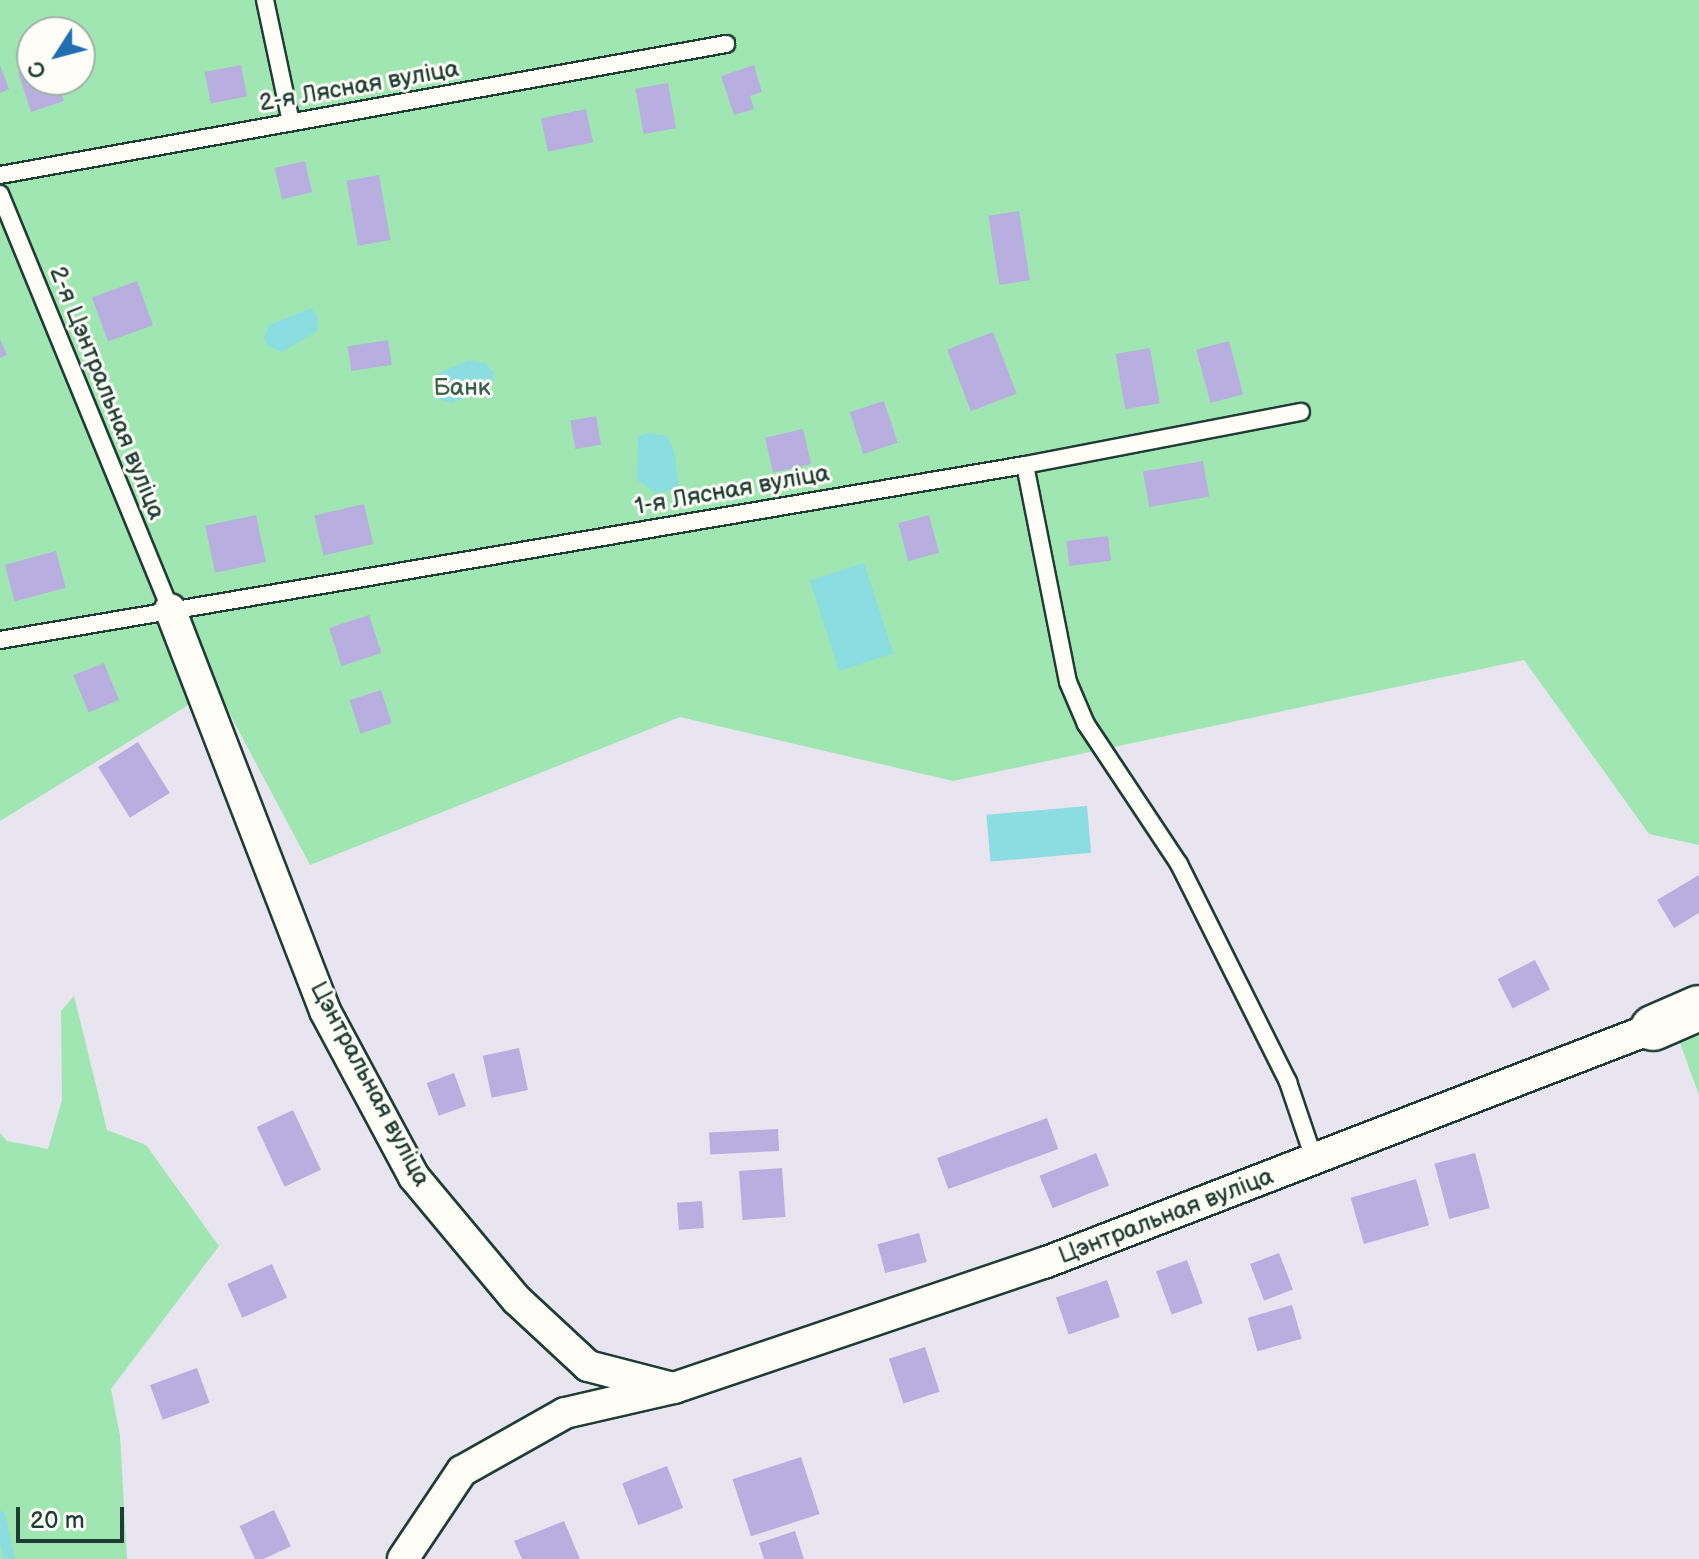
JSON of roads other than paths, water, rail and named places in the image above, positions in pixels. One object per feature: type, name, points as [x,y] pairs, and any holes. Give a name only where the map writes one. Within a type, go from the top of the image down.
[{"type":"street","name":"Цэнтральная вуліца","points":[[170,609],[325,1011],[414,1177],[517,1300],[588,1366],[674,1388]]},
{"type":"street","points":[[1653,1028],[1699,1008]]},
{"type":"street","name":"Цэнтральная вуліца","points":[[403,1559],[462,1471],[565,1413],[674,1388],[1044,1263],[1653,1028]]},
{"type":"lane","points":[[265,0],[291,122]]},
{"type":"lane","name":"2-я Лясная вуліца","points":[[0,175],[726,44]]},
{"type":"lane","name":"2-я Цэнтральная вуліца","points":[[0,194],[170,609]]},
{"type":"lane","name":"1-я Лясная вуліца","points":[[0,640],[1025,465],[1301,412]]},
{"type":"lane","points":[[1025,465],[1068,682],[1086,724],[1179,864],[1288,1082],[1314,1159]]},
{"type":"water","points":[[311,308],[318,317],[317,331],[282,352],[268,346],[264,337],[269,325]]},
{"type":"water","points":[[468,360],[485,363],[494,372],[492,385],[452,403],[437,399],[433,386],[437,374]]},
{"type":"water","points":[[649,433],[667,436],[674,451],[679,485],[672,490],[656,493],[637,480],[638,436]]},
{"type":"water","points":[[864,563],[893,653],[839,671],[810,581]]},
{"type":"water","points":[[1087,806],[1091,853],[990,862],[986,815]]},
{"type":"waterway","points":[[0,1516],[9,1559]]},
{"type":"park label","name":"Банк","points":[[462,388]]}]
